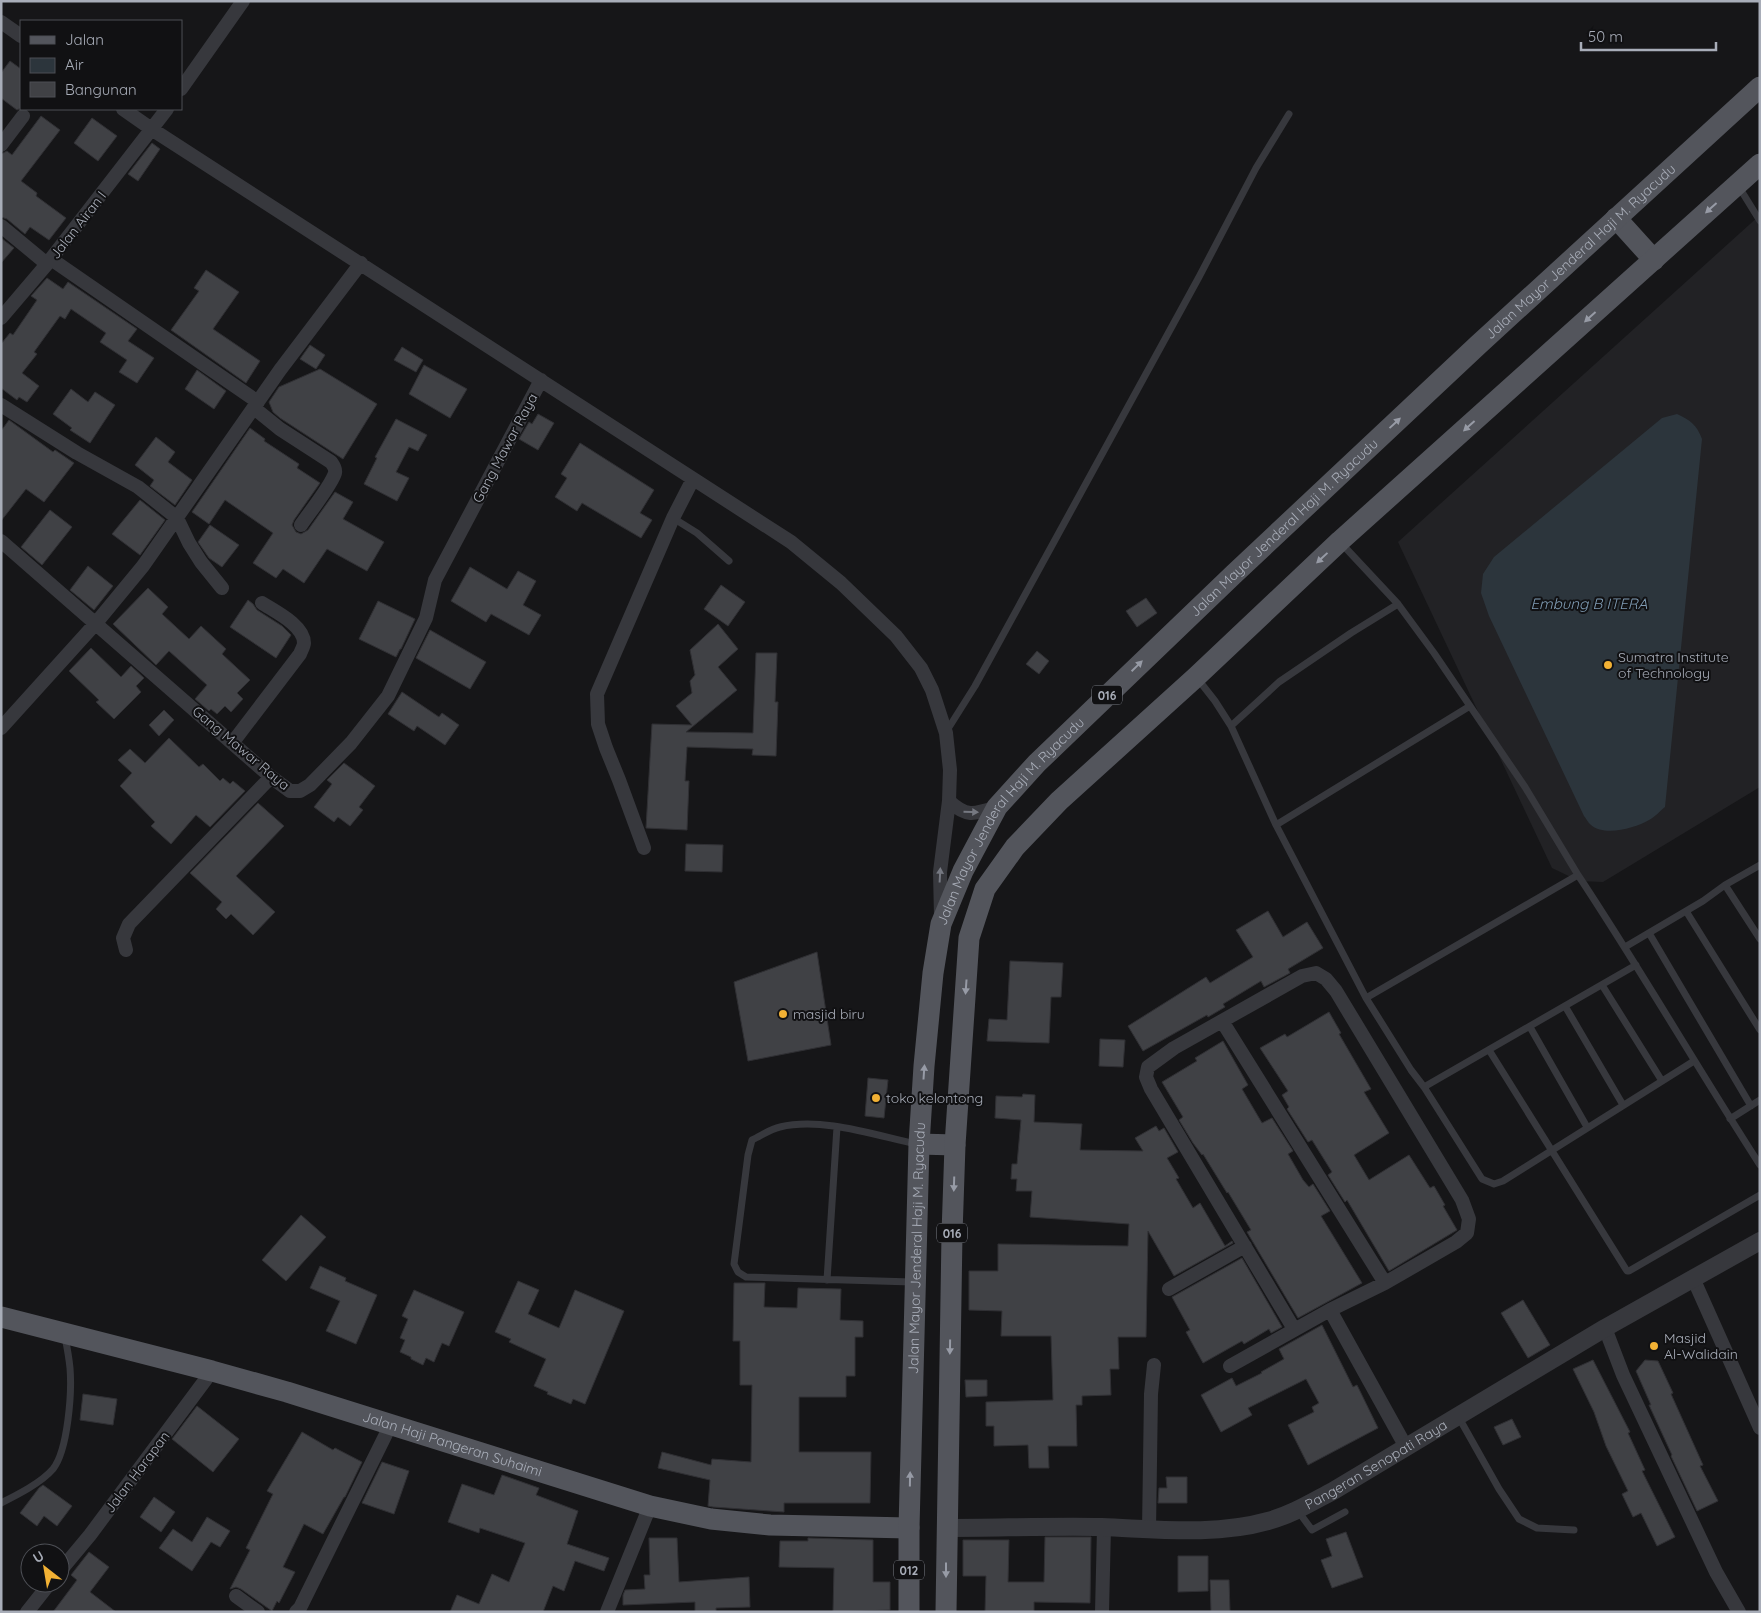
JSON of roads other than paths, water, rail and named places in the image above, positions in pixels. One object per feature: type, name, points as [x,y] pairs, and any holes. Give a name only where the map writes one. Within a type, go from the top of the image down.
[{"type":"main road","name":"Jalan Mayor Jenderal Haji M. Ryacudu","points":[[909,1612],[909,1528],[919,1144],[932,983],[941,924],[963,871],[997,807],[1037,763],[1226,580],[1760,87]]},
{"type":"main road","name":"Jalan Mayor Jenderal Haji M. Ryacudu","points":[[946,1612],[951,1244],[955,1146],[969,938],[985,889],[1016,847],[1059,801],[1196,677],[1340,541],[1760,164]]},
{"type":"main road","points":[[1616,218],[1654,260]]},
{"type":"main road","points":[[919,1144],[955,1146]]},
{"type":"main road","name":"Jalan Haji Pangeran Suhaimi","points":[[1,1317],[212,1371],[391,1424],[650,1506],[711,1519],[770,1525],[909,1528]]},
{"type":"street","points":[[182,88],[243,1]]},
{"type":"street","points":[[1,22],[20,35]]},
{"type":"street","points":[[124,110],[152,130],[791,542],[841,583],[896,636],[921,668],[932,690],[946,733],[950,770],[949,801],[940,872],[941,924]]},
{"type":"street","name":"Jalan Airan I","points":[[1,318],[49,262],[166,110]]},
{"type":"street","points":[[1,145],[23,116]]},
{"type":"street","points":[[1,226],[49,262],[256,405],[280,429],[331,462],[335,467],[335,473],[300,525]]},
{"type":"street","points":[[1,728],[96,623],[143,566],[256,405],[361,263]]},
{"type":"street","name":"Gang Mawar Raya","points":[[1,541],[271,777],[290,791],[300,791],[310,785],[351,743],[388,696],[426,618],[435,580],[541,380]]},
{"type":"street","points":[[1,405],[77,453],[138,487],[177,518],[201,562],[222,588]]},
{"type":"street","points":[[644,848],[598,724],[596,694],[673,518],[694,479]]},
{"type":"street","points":[[233,742],[300,654],[304,642],[300,631],[293,624],[262,603]]},
{"type":"street","points":[[126,950],[123,938],[129,924],[271,777]]},
{"type":"street","points":[[949,801],[958,810],[970,814],[997,807]]},
{"type":"street","points":[[1230,1366],[1294,1329],[1385,1283],[1456,1242],[1467,1233],[1469,1219],[1462,1200],[1336,991],[1326,979],[1316,973],[1302,976],[1174,1048],[1148,1067],[1146,1077],[1151,1089],[1294,1329]]},
{"type":"street","points":[[1222,1021],[1385,1283]]},
{"type":"street","name":"Pangeran Senopati Raya","points":[[946,1528],[1190,1530],[1236,1528],[1268,1521],[1297,1510],[1333,1491],[1605,1328],[1760,1241]]},
{"type":"street","points":[[1169,1288],[1245,1246]]},
{"type":"street","points":[[1693,1278],[1760,1428]]},
{"type":"street","points":[[1330,1310],[1406,1447]]},
{"type":"street","points":[[1605,1328],[1623,1376],[1708,1554],[1739,1612]]},
{"type":"street","points":[[1149,1530],[1151,1394],[1154,1365]]},
{"type":"street","name":"Jalan Harapan","points":[[70,1559],[212,1371]]},
{"type":"street","points":[[296,1612],[300,1608],[391,1424]]},
{"type":"street","points":[[607,1612],[650,1506]]},
{"type":"street","points":[[1102,1612],[1104,1528]]},
{"type":"street","points":[[27,1612],[42,1593]]},
{"type":"street","points":[[236,1596],[258,1612]]},
{"type":"lane","points":[[946,733],[976,686],[1199,277],[1256,168],[1290,114]]},
{"type":"lane","points":[[1738,184],[1760,221]]},
{"type":"lane","points":[[673,518],[697,533],[729,561]]},
{"type":"lane","points":[[1340,541],[1398,604],[1470,706],[1525,788],[1760,1165]]},
{"type":"lane","points":[[1231,726],[1279,682],[1350,633],[1398,604]]},
{"type":"lane","points":[[1196,677],[1215,701],[1231,726],[1276,825],[1366,998],[1482,1179],[1494,1184],[1502,1181],[1694,1061]]},
{"type":"lane","points":[[1276,825],[1470,706]]},
{"type":"lane","points":[[1625,947],[1760,865]]},
{"type":"lane","points":[[1366,998],[1578,875]]},
{"type":"lane","points":[[1725,885],[1760,939]]},
{"type":"lane","points":[[1686,911],[1760,1030]]},
{"type":"lane","points":[[1649,932],[1751,1106]]},
{"type":"lane","points":[[1424,1087],[1636,965]]},
{"type":"lane","points":[[1602,984],[1662,1081]]},
{"type":"lane","points":[[1565,1006],[1623,1105]]},
{"type":"lane","points":[[1530,1026],[1587,1128]]},
{"type":"lane","points":[[1489,1050],[1625,1268],[1629,1271],[1760,1195]]},
{"type":"lane","points":[[1730,1119],[1760,1100]]},
{"type":"lane","points":[[915,1282],[746,1277],[738,1272],[734,1264],[748,1155],[752,1140],[778,1127],[802,1124],[837,1127],[919,1144]]},
{"type":"lane","points":[[826,1280],[837,1127]]},
{"type":"lane","points":[[1,1503],[28,1489],[53,1469],[64,1443],[69,1406],[70,1369],[64,1334]]},
{"type":"lane","points":[[1458,1416],[1498,1488],[1519,1519],[1537,1528],[1574,1530]]},
{"type":"lane","points":[[1297,1510],[1312,1530],[1345,1512]]},
{"type":"water","name":"Embung B ITERA","points":[[1677,414],[1692,423],[1702,439],[1665,807],[1651,819],[1636,826],[1612,831],[1597,829],[1584,816],[1489,616],[1481,593],[1483,574],[1494,557],[1662,418]]},
{"type":"place","name":"Sumatra Institute of Technology","points":[[1608,665]]},
{"type":"place","name":"masjid biru","points":[[783,1014]]},
{"type":"place","name":"toko kelontong","points":[[876,1098]]},
{"type":"place","name":"Masjid Al-Walidain","points":[[1654,1346]]}]
